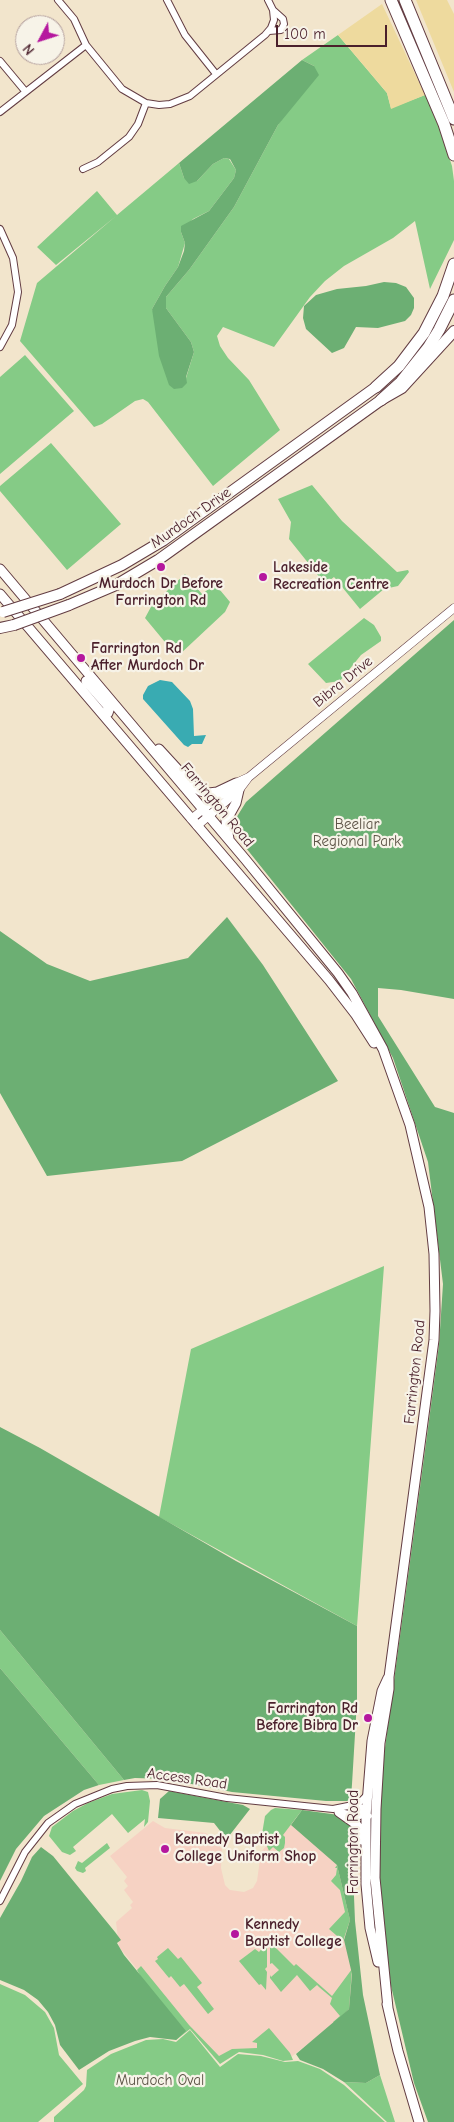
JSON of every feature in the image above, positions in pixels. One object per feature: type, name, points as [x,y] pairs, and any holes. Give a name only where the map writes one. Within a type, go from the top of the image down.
[{"type":"highway","points":[[392,0],[444,124],[454,155]]},
{"type":"highway","points":[[404,0],[454,119]]},
{"type":"highway","points":[[376,387],[399,366],[424,333],[444,296],[454,264]]},
{"type":"highway","points":[[381,400],[401,382],[428,348],[445,320],[454,300]]},
{"type":"main road","name":"Murdoch Drive","points":[[0,628],[69,606],[116,585],[158,560],[381,400],[402,388],[454,332]]},
{"type":"main road","name":"Murdoch Drive","points":[[2,613],[60,594],[108,573],[164,540],[376,387]]},
{"type":"main road","name":"Farrington Road","points":[[0,569],[322,951],[352,993],[383,1049],[410,1125],[424,1179],[430,1216],[436,1283],[434,1340],[389,1677],[375,1813],[379,1925],[388,2008]]},
{"type":"main road","name":"Farrington Road","points":[[0,594],[356,1015],[391,1074]]},
{"type":"main road","points":[[77,660],[79,672],[109,710],[108,713],[102,713]]},
{"type":"main road","points":[[134,728],[200,791],[209,793],[238,787],[236,803],[226,821],[229,840]]},
{"type":"main road","name":"Farrington Road","points":[[389,1677],[382,1691],[372,1741],[363,1816],[366,1867],[370,1924],[398,2051],[419,2122]]},
{"type":"main road","points":[[363,1816],[372,1811],[377,1744],[382,1736]]},
{"type":"main road","points":[[353,1806],[359,1808],[373,1828],[376,1860]]},
{"type":"main road","points":[[336,1810],[354,1821],[361,1831],[365,1911],[370,1924]]},
{"type":"street","points":[[58,0],[74,19],[86,44],[122,89],[146,103],[159,105],[181,101],[190,96],[269,31],[274,20],[273,10],[268,0]]},
{"type":"street","points":[[167,0],[185,35],[216,74]]},
{"type":"street","points":[[269,31],[281,30],[284,24],[283,19],[273,10]]},
{"type":"street","points":[[0,112],[86,44]]},
{"type":"street","points":[[0,60],[25,91]]},
{"type":"street","points":[[83,169],[98,162],[129,137],[138,124],[146,103]]},
{"type":"street","points":[[0,229],[12,258],[18,292],[12,325],[0,347]]},
{"type":"street","name":"Bibra Drive","points":[[194,823],[454,608]]},
{"type":"street","name":"Access Road","points":[[0,1901],[25,1852],[48,1823],[75,1804],[112,1789],[127,1786],[157,1785],[227,1798],[336,1810],[363,1816]]},
{"type":"street","points":[[353,1806],[361,1802],[367,1793]]},
{"type":"street","name":"Access Road","points":[[336,1810],[353,1806]]},
{"type":"shaded area","name":"Kennedy Baptist College","points":[[291,1817],[341,1862],[352,1916],[354,2008],[291,2057],[235,2050],[219,2061],[190,2029],[186,2029],[119,1947],[116,1922],[132,1908],[130,1905],[133,1902],[124,1890],[128,1886],[124,1881],[127,1877],[110,1856],[153,1821],[165,1828],[206,1833],[222,1849],[221,1868],[225,1885],[230,1890],[244,1892],[253,1888],[257,1881],[261,1852]]},
{"type":"green space","points":[[338,35],[387,93],[391,108],[425,95],[433,109],[452,166],[454,181],[454,240],[430,289],[415,221],[393,238],[344,266],[325,281],[310,297],[274,347],[223,327],[217,336],[220,346],[228,358],[249,380],[280,430],[213,486],[148,402],[143,399],[135,401],[102,424],[94,427],[20,341],[37,283],[116,216],[56,265],[37,247],[97,191],[117,215],[179,163],[184,178],[197,181],[213,164],[224,158],[229,159],[236,170],[234,178],[209,211],[193,219],[181,232],[185,243],[178,267],[152,309],[186,378],[194,352],[191,342],[166,308],[166,297],[189,270],[234,207],[278,125],[314,66],[302,60]]},
{"type":"green space","points":[[302,60],[314,66],[319,75],[278,125],[234,207],[189,270],[166,297],[166,308],[191,342],[194,352],[186,377],[187,383],[182,388],[174,389],[169,385],[159,356],[152,309],[178,267],[184,251],[185,243],[181,226],[209,211],[234,178],[236,170],[230,159],[224,158],[213,164],[197,181],[189,184],[184,178],[179,163]]},
{"type":"green space","points":[[384,282],[396,283],[406,287],[414,298],[414,308],[411,315],[405,321],[378,328],[356,327],[344,348],[332,353],[306,329],[303,318],[304,306],[316,295],[337,289]]},
{"type":"green space","points":[[25,355],[74,411],[0,474],[0,377]]},
{"type":"green space","points":[[51,443],[121,524],[67,570],[0,491],[0,486]]},
{"type":"green space","points":[[312,485],[342,521],[397,572],[408,570],[409,572],[398,586],[384,589],[360,609],[334,577],[325,584],[289,539],[291,522],[278,499]]},
{"type":"green space","points":[[185,574],[202,594],[215,584],[230,602],[225,612],[179,655],[174,653],[145,618],[152,605]]},
{"type":"green space","points":[[364,618],[374,625],[381,637],[381,641],[361,655],[340,681],[326,683],[308,664]]},
{"type":"green space","name":"Beeliar Regional Park","points":[[454,620],[454,999],[378,988],[378,1016],[435,1107],[454,1113],[454,2122],[428,2122],[414,2083],[391,1986],[378,1879],[382,1770],[439,1345],[443,1284],[428,1162],[393,1058],[351,979],[230,828],[246,802]]},
{"type":"green space","points":[[227,917],[263,965],[338,1081],[182,1161],[47,1176],[0,1093],[0,931],[47,964],[90,981],[188,958]]},
{"type":"green space","points":[[384,1266],[357,1626],[159,1517],[191,1349]]},
{"type":"green space","points":[[0,1427],[236,1561],[357,1626],[357,1701],[351,1798],[349,1801],[326,1801],[232,1792],[166,1779],[135,1778],[124,1780],[0,1630]]},
{"type":"green space","points":[[0,1630],[124,1780],[99,1785],[0,1668]]},
{"type":"green space","points":[[0,1668],[99,1785],[84,1790],[44,1816],[16,1849],[0,1881]]},
{"type":"green space","points":[[142,1790],[148,1792],[150,1801],[148,1822],[144,1827],[145,1819],[128,1833],[112,1814],[73,1847],[76,1851],[70,1855],[62,1852],[49,1836],[52,1827],[73,1811],[88,1803],[112,1794]]},
{"type":"green space","points":[[169,1791],[243,1805],[250,1809],[229,1836],[225,1837],[214,1823],[158,1818],[160,1799]]},
{"type":"green space","points":[[275,1808],[302,1810],[283,1835],[285,1837],[284,1848],[279,1852],[273,1847],[269,1851],[262,1834],[265,1816]]},
{"type":"green space","points":[[302,1810],[339,1815],[351,1823],[355,1921],[363,1995],[380,2075],[366,2083],[344,2082],[323,2069],[300,2060],[296,2054],[349,2009],[352,1974],[344,1940],[350,1920],[337,1865],[291,1825]]},
{"type":"green space","points":[[107,1843],[110,1848],[85,1868],[86,1871],[83,1873],[77,1871],[75,1868],[78,1861],[82,1863]]},
{"type":"green space","points":[[41,1847],[53,1856],[115,1932],[121,1940],[117,1943],[124,1955],[186,2031],[176,2040],[150,2037],[135,2041],[109,2051],[79,2070],[60,2045],[55,2025],[48,2012],[38,2000],[24,1990],[0,1980],[0,1918],[32,1857]]},
{"type":"green space","points":[[337,1865],[350,1920],[343,1941],[329,1929],[345,1912],[340,1890],[331,1881],[336,1875],[337,1868],[335,1868]]},
{"type":"green space","points":[[270,1942],[294,1966],[296,1964],[332,1996],[352,1969],[349,2009],[334,2023],[340,2016],[330,2004],[332,1998],[317,1985],[310,1991],[297,1975],[281,1992],[270,1978],[270,1975],[271,1977],[279,1970],[272,1963],[270,1964]]},
{"type":"green space","points":[[267,1943],[266,1990],[261,1984],[259,1985],[239,1961],[255,1949],[259,1952]]},
{"type":"green space","points":[[168,1948],[178,1959],[181,1957],[202,1983],[197,1987],[214,2009],[208,2014],[184,1984],[180,1987],[171,1976],[169,1978],[155,1961]]},
{"type":"green space","points":[[141,1966],[189,2025],[219,2056],[232,2049],[257,2048],[257,2043],[252,2042],[269,2028],[290,2053],[293,2060],[283,2061],[263,2055],[239,2052],[220,2064],[190,2029],[176,2040],[137,1970]]},
{"type":"green space","points":[[0,1984],[25,1995],[45,2012],[54,2028],[59,2055],[83,2084],[38,2122],[0,2122]]},
{"type":"green space","name":"Murdoch Oval","points":[[190,2030],[220,2067],[238,2054],[261,2056],[285,2062],[298,2061],[320,2069],[344,2085],[385,2122],[54,2122],[54,2117],[84,2090],[87,2070],[111,2054],[146,2040],[163,2039],[176,2042]]},
{"type":"green space","points":[[380,2075],[395,2122],[387,2122],[344,2082],[366,2083]]},
{"type":"sand","points":[[416,0],[447,0],[454,14],[454,92]]},
{"type":"sand","points":[[382,4],[425,95],[391,109],[387,93],[338,35]]},
{"type":"water","points":[[160,680],[172,682],[190,701],[193,709],[194,736],[206,735],[202,744],[192,744],[188,747],[184,745],[143,699],[148,686]]},
{"type":"place","name":"Murdoch Dr Before Farrington Rd","points":[[161,567]]},
{"type":"place","name":"Lakeside Recreation Centre","points":[[263,577]]},
{"type":"place","name":"Farrington Rd After Murdoch Dr","points":[[81,658]]},
{"type":"place","name":"Farrington Rd Before Bibra Dr","points":[[368,1718]]},
{"type":"place","name":"Kennedy Baptist College Uniform Shop","points":[[165,1849]]},
{"type":"place","name":"Kennedy Baptist College","points":[[235,1934]]}]
